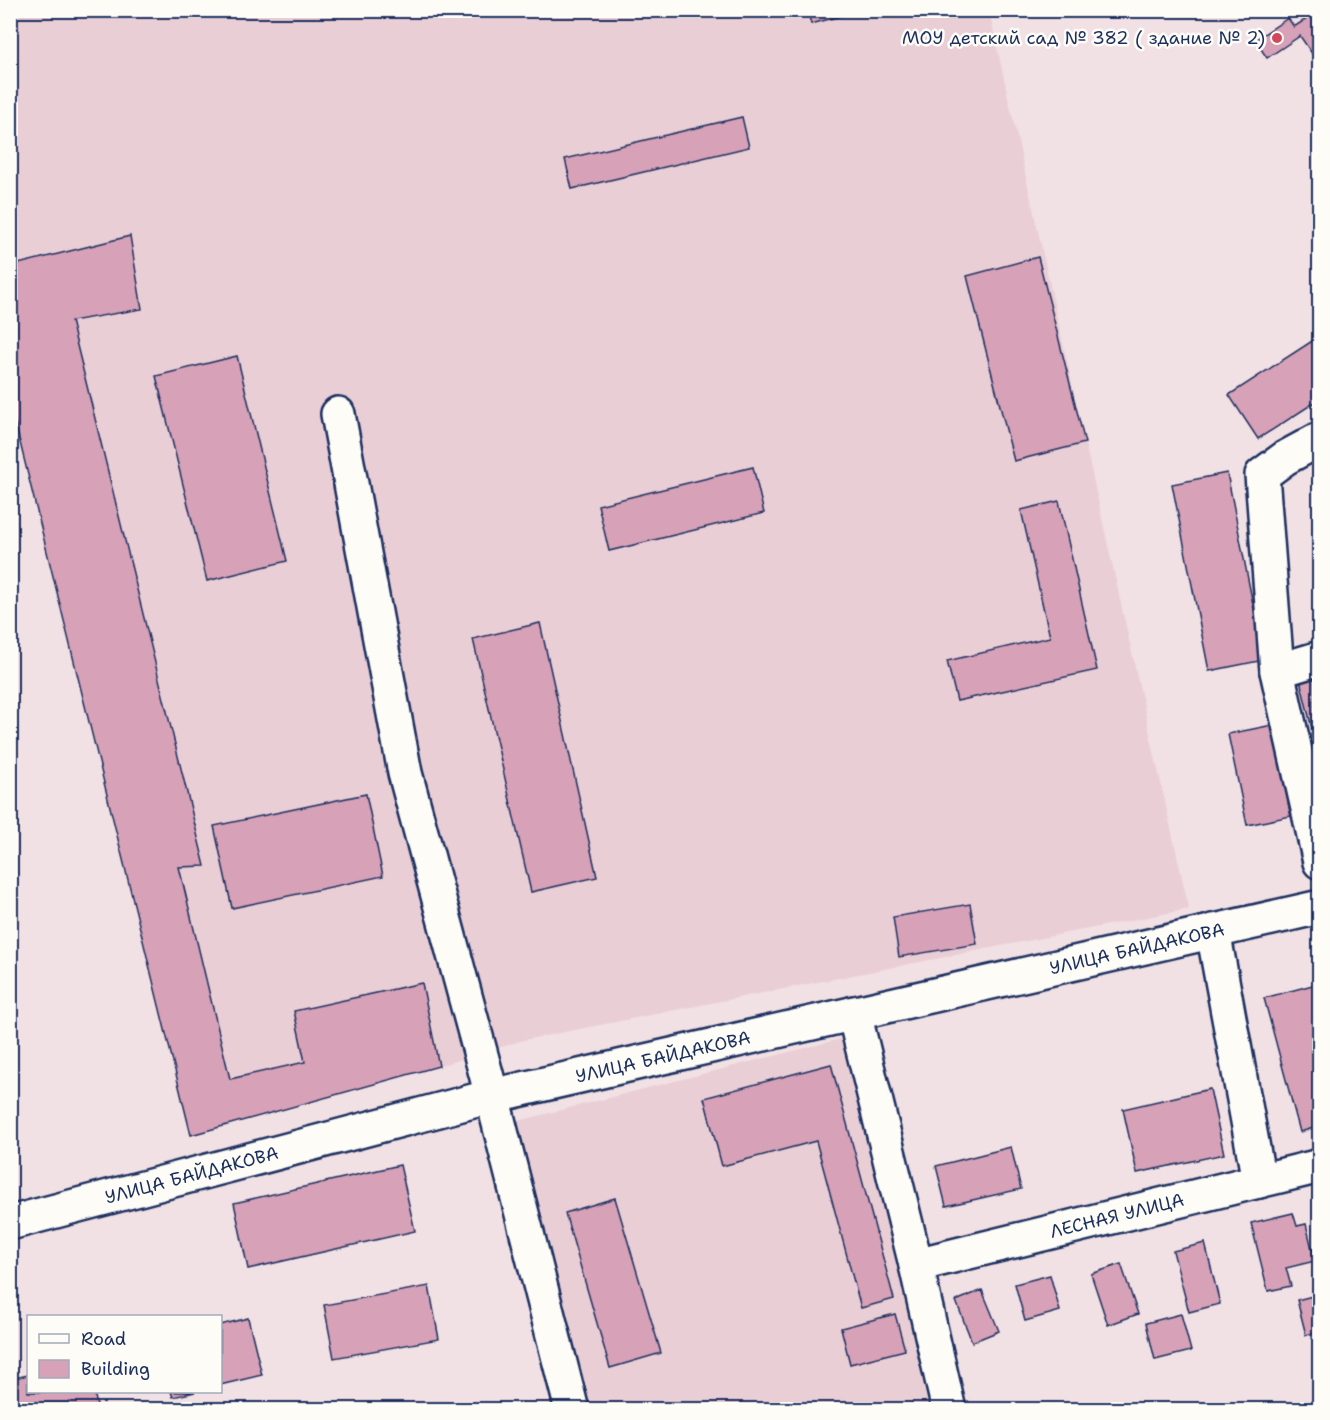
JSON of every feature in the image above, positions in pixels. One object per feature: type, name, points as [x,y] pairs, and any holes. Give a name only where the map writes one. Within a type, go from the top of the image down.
[{"type":"street","points":[[338,414],[405,772],[492,1096],[572,1410]]},
{"type":"street","points":[[1320,439],[1285,458],[1262,475],[1277,671],[1320,862]]},
{"type":"street","points":[[1277,671],[1320,658]]},
{"type":"street","name":"УЛИЦА БАЙДАКОВА","points":[[10,1223],[492,1096],[1320,907]]},
{"type":"street","points":[[1213,931],[1259,1181]]},
{"type":"street","points":[[854,1013],[949,1410]]},
{"type":"street","name":"ЛЕСНАЯ УЛИЦА","points":[[916,1265],[1320,1166]]},
{"type":"shaded area","points":[[10,11],[989,11],[1189,909],[524,1040],[191,1135],[11,402]]},
{"type":"shaded area","points":[[844,1038],[931,1409],[583,1409],[510,1123]]},
{"type":"building","points":[[807,10],[863,10],[811,24]]},
{"type":"building","name":"МОУ детский сад № 382 ( здание № 2)","points":[[1320,10],[1320,65],[1300,36],[1267,58],[1255,40],[1288,18],[1294,27]]},
{"type":"building","points":[[742,117],[749,147],[572,189],[565,159]]},
{"type":"building","points":[[130,236],[142,309],[71,321],[205,866],[179,867],[230,1079],[305,1062],[294,1011],[422,983],[439,1066],[191,1135],[10,402],[10,266]]},
{"type":"building","points":[[1038,257],[1085,443],[1014,461],[967,276]]},
{"type":"building","points":[[1320,336],[1320,399],[1258,439],[1229,395]]},
{"type":"building","points":[[237,356],[287,561],[207,581],[156,376]]},
{"type":"building","points":[[753,467],[764,513],[609,551],[598,505]]},
{"type":"building","points":[[1227,473],[1264,660],[1209,671],[1172,484]]},
{"type":"building","points":[[1059,501],[1097,670],[957,701],[947,661],[1050,637],[1021,510]]},
{"type":"building","points":[[540,623],[597,877],[531,892],[473,639]]},
{"type":"building","points":[[1320,671],[1320,761],[1299,676]]},
{"type":"building","points":[[1273,725],[1291,816],[1247,825],[1228,734]]},
{"type":"building","points":[[366,794],[383,876],[232,908],[214,826]]},
{"type":"building","points":[[970,904],[977,944],[899,957],[893,917]]},
{"type":"building","points":[[1320,983],[1320,1126],[1300,1132],[1264,998]]},
{"type":"building","points":[[831,1064],[894,1299],[861,1308],[816,1141],[722,1166],[704,1098]]},
{"type":"building","points":[[1210,1089],[1224,1154],[1137,1173],[1123,1109]]},
{"type":"building","points":[[1011,1147],[1021,1189],[946,1206],[936,1166]]},
{"type":"building","points":[[400,1165],[415,1231],[248,1269],[234,1203]]},
{"type":"building","points":[[615,1198],[661,1353],[610,1368],[565,1213]]},
{"type":"building","points":[[1293,1213],[1297,1226],[1306,1224],[1315,1261],[1286,1268],[1291,1286],[1268,1291],[1251,1223]]},
{"type":"building","points":[[1205,1243],[1220,1304],[1189,1312],[1173,1251]]},
{"type":"building","points":[[1121,1264],[1138,1314],[1108,1325],[1091,1274]]},
{"type":"building","points":[[1050,1275],[1060,1311],[1025,1321],[1015,1284]]},
{"type":"building","points":[[429,1286],[439,1339],[334,1358],[324,1305]]},
{"type":"building","points":[[982,1290],[999,1331],[972,1342],[956,1301]]},
{"type":"building","points":[[1320,1294],[1320,1332],[1306,1335],[1297,1300]]},
{"type":"building","points":[[895,1314],[905,1350],[850,1364],[841,1328]]},
{"type":"building","points":[[1181,1314],[1191,1351],[1155,1360],[1146,1323]]},
{"type":"building","points":[[248,1318],[262,1375],[222,1385],[222,1324]]},
{"type":"building","points":[[27,1375],[27,1393],[94,1393],[98,1410],[10,1410],[10,1379]]},
{"type":"building","points":[[171,1393],[191,1393],[173,1397]]},
{"type":"building","points":[[1320,1400],[1320,1410],[1301,1410],[1299,1404]]},
{"type":"place","name":"МОУ детский сад № 382 ( здание № 2)","points":[[1277,38]]}]
